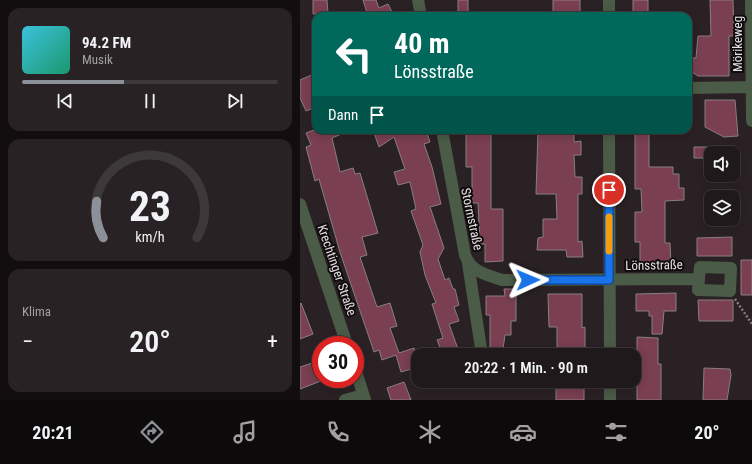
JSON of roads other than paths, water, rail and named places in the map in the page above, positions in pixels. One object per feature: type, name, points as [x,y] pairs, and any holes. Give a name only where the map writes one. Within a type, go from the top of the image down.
[{"type":"street","points":[[418,0],[420,12]]},
{"type":"street","points":[[609,0],[609,12]]},
{"type":"street","name":"Mörikeweg","points":[[751,0],[752,121]]},
{"type":"street","name":"Mörikeweg","points":[[692,88],[751,87]]},
{"type":"street","name":"Stormstraße","points":[[443,134],[452,190],[468,263],[477,271],[502,280],[609,280]]},
{"type":"street","name":"Lönsstraße","points":[[609,134],[610,348]]},
{"type":"street","name":"Krechtinger Straße","points":[[300,204],[344,336]]},
{"type":"street","points":[[468,263],[481,348]]},
{"type":"street","name":"Lönsstraße","points":[[700,267],[731,268],[730,291],[698,290],[699,279],[700,267]]},
{"type":"street","name":"Lönsstraße","points":[[609,280],[699,279]]},
{"type":"street","points":[[610,388],[610,400]]},
{"type":"street","points":[[345,400],[364,397]]}]
